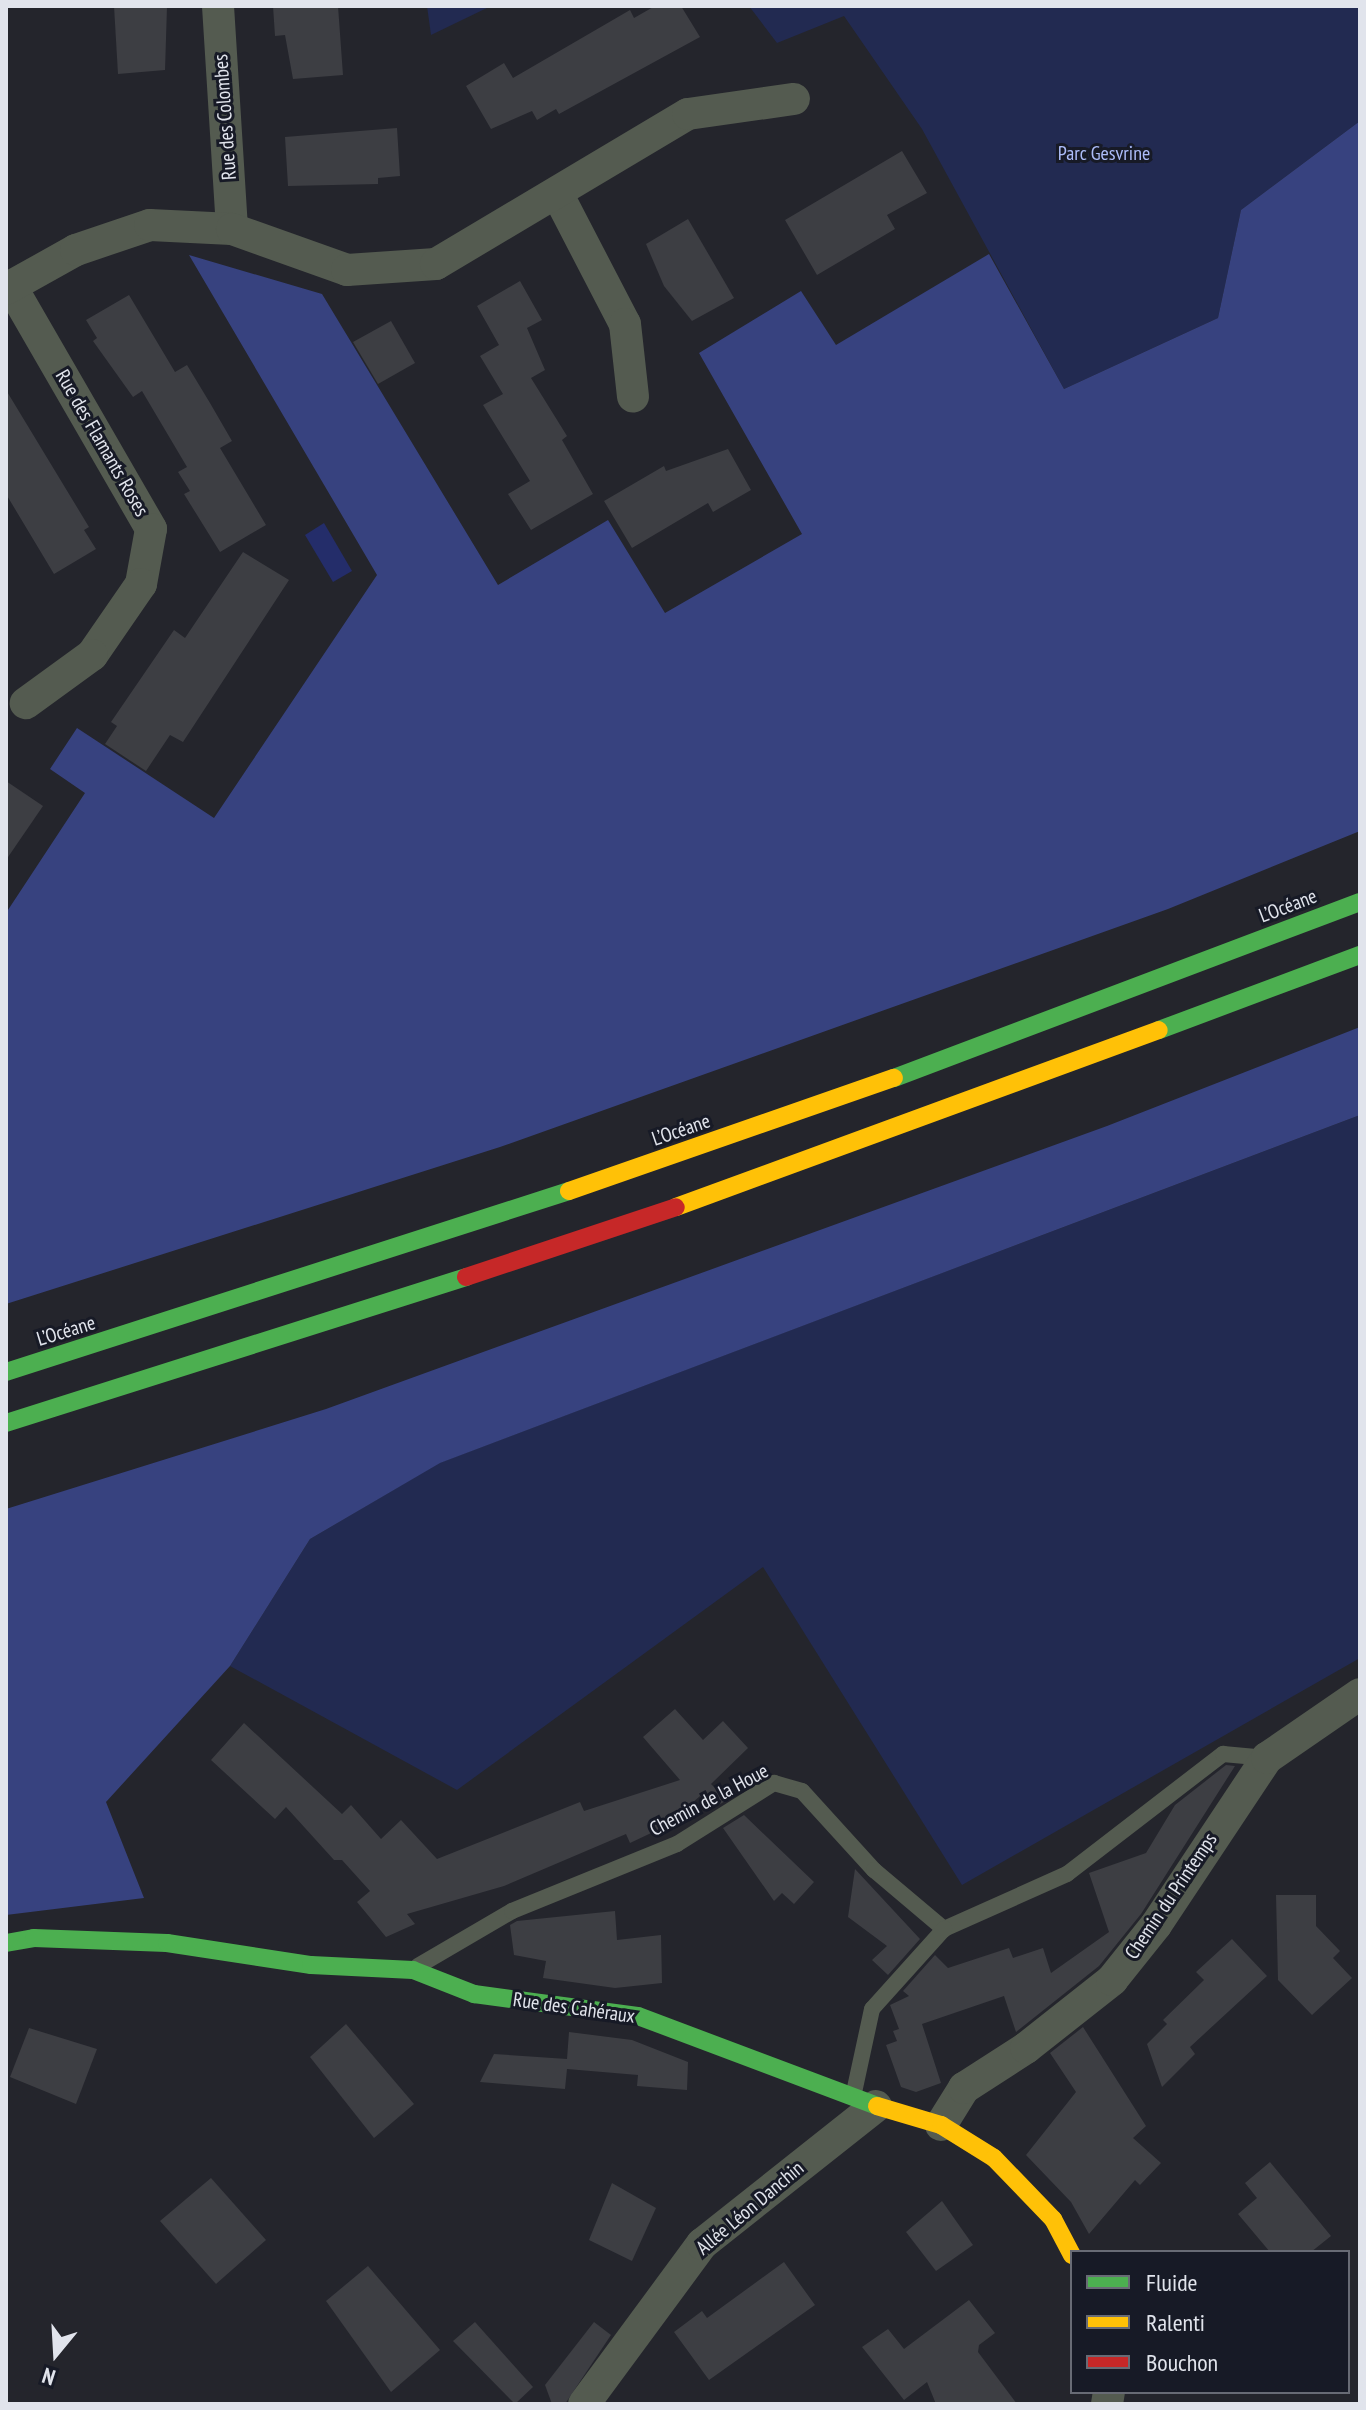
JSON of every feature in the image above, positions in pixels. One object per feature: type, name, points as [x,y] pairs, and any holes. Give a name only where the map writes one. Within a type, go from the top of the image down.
[{"type":"main road","name":"L’Océane","points":[[6,1372],[330,1272],[720,1140],[979,1048],[1360,902]]},
{"type":"main road","points":[[6,1423],[383,1305],[730,1189],[1360,955]]},
{"type":"main road","name":"Rue des Cahéraux","points":[[6,1943],[34,1938],[167,1943],[311,1965],[413,1970],[474,1994],[638,2016],[864,2102],[941,2125],[994,2158],[1053,2219],[1070,2251]]},
{"type":"street","name":"Rue des Colombes","points":[[218,6],[232,229]]},
{"type":"street","name":"Rue des Flamants Roses","points":[[26,703],[92,655],[141,584],[151,529],[9,288],[76,250],[150,225],[232,229],[347,270],[436,264],[558,195],[688,114],[794,99]]},
{"type":"street","points":[[558,195],[625,324],[633,397]]},
{"type":"street","name":"Chemin du Printemps","points":[[941,2125],[964,2088],[1026,2048],[1112,1980],[1156,1925],[1267,1758],[1360,1694]]},
{"type":"street","name":"Allée Léon Danchin","points":[[584,2404],[702,2244],[864,2102]]},
{"type":"lane","points":[[864,2102],[872,2009],[944,1929],[1067,1874],[1223,1754],[1267,1758]]},
{"type":"lane","name":"Chemin de la Houe","points":[[413,1970],[512,1911],[677,1844],[779,1782],[802,1791],[874,1870],[944,1929]]},
{"type":"green space","points":[[427,6],[491,6],[431,35]]},
{"type":"green space","name":"Parc Gesvrine","points":[[749,6],[1360,6],[1360,121],[1241,210],[1218,318],[1064,389],[922,129],[844,16],[777,43]]},
{"type":"green space","points":[[1360,1115],[1360,1658],[962,1885],[763,1567],[457,1790],[230,1666],[310,1539],[439,1463]]},
{"type":"shaded area","points":[[1360,121],[1360,831],[1168,909],[500,1147],[6,1304],[6,913],[85,793],[50,769],[77,728],[214,818],[377,575],[189,255],[322,294],[498,585],[608,520],[665,613],[802,534],[699,353],[801,291],[836,345],[989,254],[1064,389],[1218,318],[1241,210]]},
{"type":"shaded area","points":[[324,523],[352,571],[333,582],[305,535]]},
{"type":"shaded area","points":[[1360,1027],[1360,1115],[440,1463],[310,1539],[230,1666],[106,1802],[144,1898],[6,1915],[6,1509],[326,1409],[1107,1126]]},
{"type":"building","points":[[114,6],[167,6],[165,70],[118,74]]},
{"type":"building","points":[[273,6],[338,6],[343,75],[293,79],[285,35],[275,36]]},
{"type":"building","points":[[655,6],[681,6],[700,37],[559,114],[556,109],[537,120],[532,111],[491,129],[466,86],[504,63],[513,78],[630,10],[634,18]]},
{"type":"building","points":[[397,128],[400,176],[378,178],[378,184],[288,186],[285,137]]},
{"type":"building","points":[[902,151],[927,193],[887,215],[895,229],[817,275],[785,220]]},
{"type":"building","points":[[688,219],[734,298],[692,321],[664,286],[646,244]]},
{"type":"building","points":[[520,281],[542,320],[527,328],[545,370],[531,378],[567,436],[562,440],[593,494],[531,530],[508,494],[530,481],[483,405],[503,394],[480,356],[499,345],[477,306]]},
{"type":"building","points":[[129,295],[175,372],[187,365],[210,403],[232,441],[220,448],[266,525],[220,552],[184,494],[190,491],[178,472],[187,467],[142,391],[133,397],[93,341],[97,338],[86,320]]},
{"type":"building","points":[[391,321],[415,363],[378,384],[353,342]]},
{"type":"building","points":[[6,390],[89,527],[84,530],[96,549],[54,574],[6,494]]},
{"type":"building","points":[[728,449],[751,490],[713,512],[708,503],[632,548],[604,501],[664,466],[666,471]]},
{"type":"building","points":[[243,552],[289,580],[183,742],[170,735],[146,771],[105,744],[117,726],[111,722],[174,630],[185,638]]},
{"type":"building","points":[[6,781],[43,806],[6,860]]},
{"type":"building","points":[[675,1709],[703,1740],[723,1721],[748,1748],[711,1784],[727,1800],[710,1810],[700,1796],[666,1826],[630,1843],[626,1834],[504,1886],[407,1914],[415,1924],[386,1937],[357,1902],[370,1891],[342,1860],[334,1860],[286,1807],[275,1819],[211,1760],[244,1723],[342,1814],[351,1805],[381,1839],[401,1820],[437,1859],[580,1802],[584,1811],[680,1780],[643,1737]]},
{"type":"building","points":[[1226,1765],[1235,1766],[1141,1914],[1099,1966],[1016,2032],[1004,1996],[922,2024],[941,2083],[916,2092],[901,2087],[886,2045],[897,2041],[893,2031],[899,2029],[890,2005],[909,1996],[903,1991],[935,1955],[948,1968],[1009,1948],[1013,1958],[1043,1948],[1051,1973],[1109,1932],[1089,1873],[1146,1853],[1175,1805]]},
{"type":"building","points":[[744,1815],[814,1882],[794,1904],[782,1893],[774,1901],[723,1828]]},
{"type":"building","points":[[855,1869],[920,1939],[888,1975],[872,1960],[887,1946],[848,1917]]},
{"type":"building","points":[[1276,1895],[1316,1895],[1316,1926],[1340,1951],[1333,1958],[1352,1978],[1312,2015],[1278,1980]]},
{"type":"building","points":[[615,1911],[617,1940],[661,1935],[662,1983],[615,1988],[543,1978],[546,1961],[514,1955],[510,1925],[517,1921]]},
{"type":"building","points":[[1232,1939],[1267,1976],[1190,2047],[1195,2054],[1162,2087],[1147,2044],[1167,2024],[1163,2020],[1204,1980],[1196,1972]]},
{"type":"building","points":[[346,2024],[414,2104],[374,2138],[310,2057]]},
{"type":"building","points":[[1083,2027],[1146,2126],[1133,2138],[1161,2163],[1140,2185],[1135,2180],[1089,2234],[1071,2202],[1026,2155],[1076,2092],[1050,2053]]},
{"type":"building","points":[[29,2028],[97,2049],[76,2104],[10,2077]]},
{"type":"building","points":[[569,2032],[632,2040],[688,2062],[687,2090],[637,2086],[638,2075],[567,2069],[565,2089],[480,2082],[494,2054],[567,2059]]},
{"type":"building","points":[[1270,2162],[1331,2236],[1314,2250],[1268,2250],[1238,2214],[1257,2198],[1245,2183]]},
{"type":"building","points":[[211,2178],[266,2240],[216,2284],[160,2221]]},
{"type":"building","points":[[612,2183],[656,2208],[632,2261],[589,2240]]},
{"type":"building","points":[[942,2201],[973,2245],[936,2271],[906,2232]]},
{"type":"building","points":[[784,2262],[815,2305],[709,2380],[674,2332],[702,2311],[707,2318]]},
{"type":"building","points":[[368,2266],[440,2350],[391,2392],[326,2301]]},
{"type":"building","points":[[969,2300],[995,2333],[979,2345],[978,2352],[1017,2404],[936,2404],[927,2382],[904,2400],[862,2347],[888,2329],[904,2349]]},
{"type":"building","points":[[475,2322],[533,2387],[515,2404],[453,2341]]},
{"type":"building","points":[[594,2322],[611,2335],[565,2404],[552,2404],[545,2385]]},
{"type":"traffic: fast","points":[[894,1078],[1360,902]]},
{"type":"traffic: fast","points":[[1159,1030],[1360,955]]},
{"type":"traffic: fast","points":[[6,1372],[569,1191]]},
{"type":"traffic: fast","points":[[6,1423],[466,1277]]},
{"type":"traffic: fast","points":[[6,1943],[34,1938],[167,1943],[311,1965],[413,1970],[474,1994],[638,2016],[877,2106]]},
{"type":"traffic: slow","points":[[676,1207],[1159,1030]]},
{"type":"traffic: slow","points":[[569,1191],[894,1078]]},
{"type":"traffic: slow","points":[[877,2106],[941,2125],[994,2158],[1053,2219],[1070,2251]]},
{"type":"traffic: jam","points":[[466,1277],[676,1207]]}]
